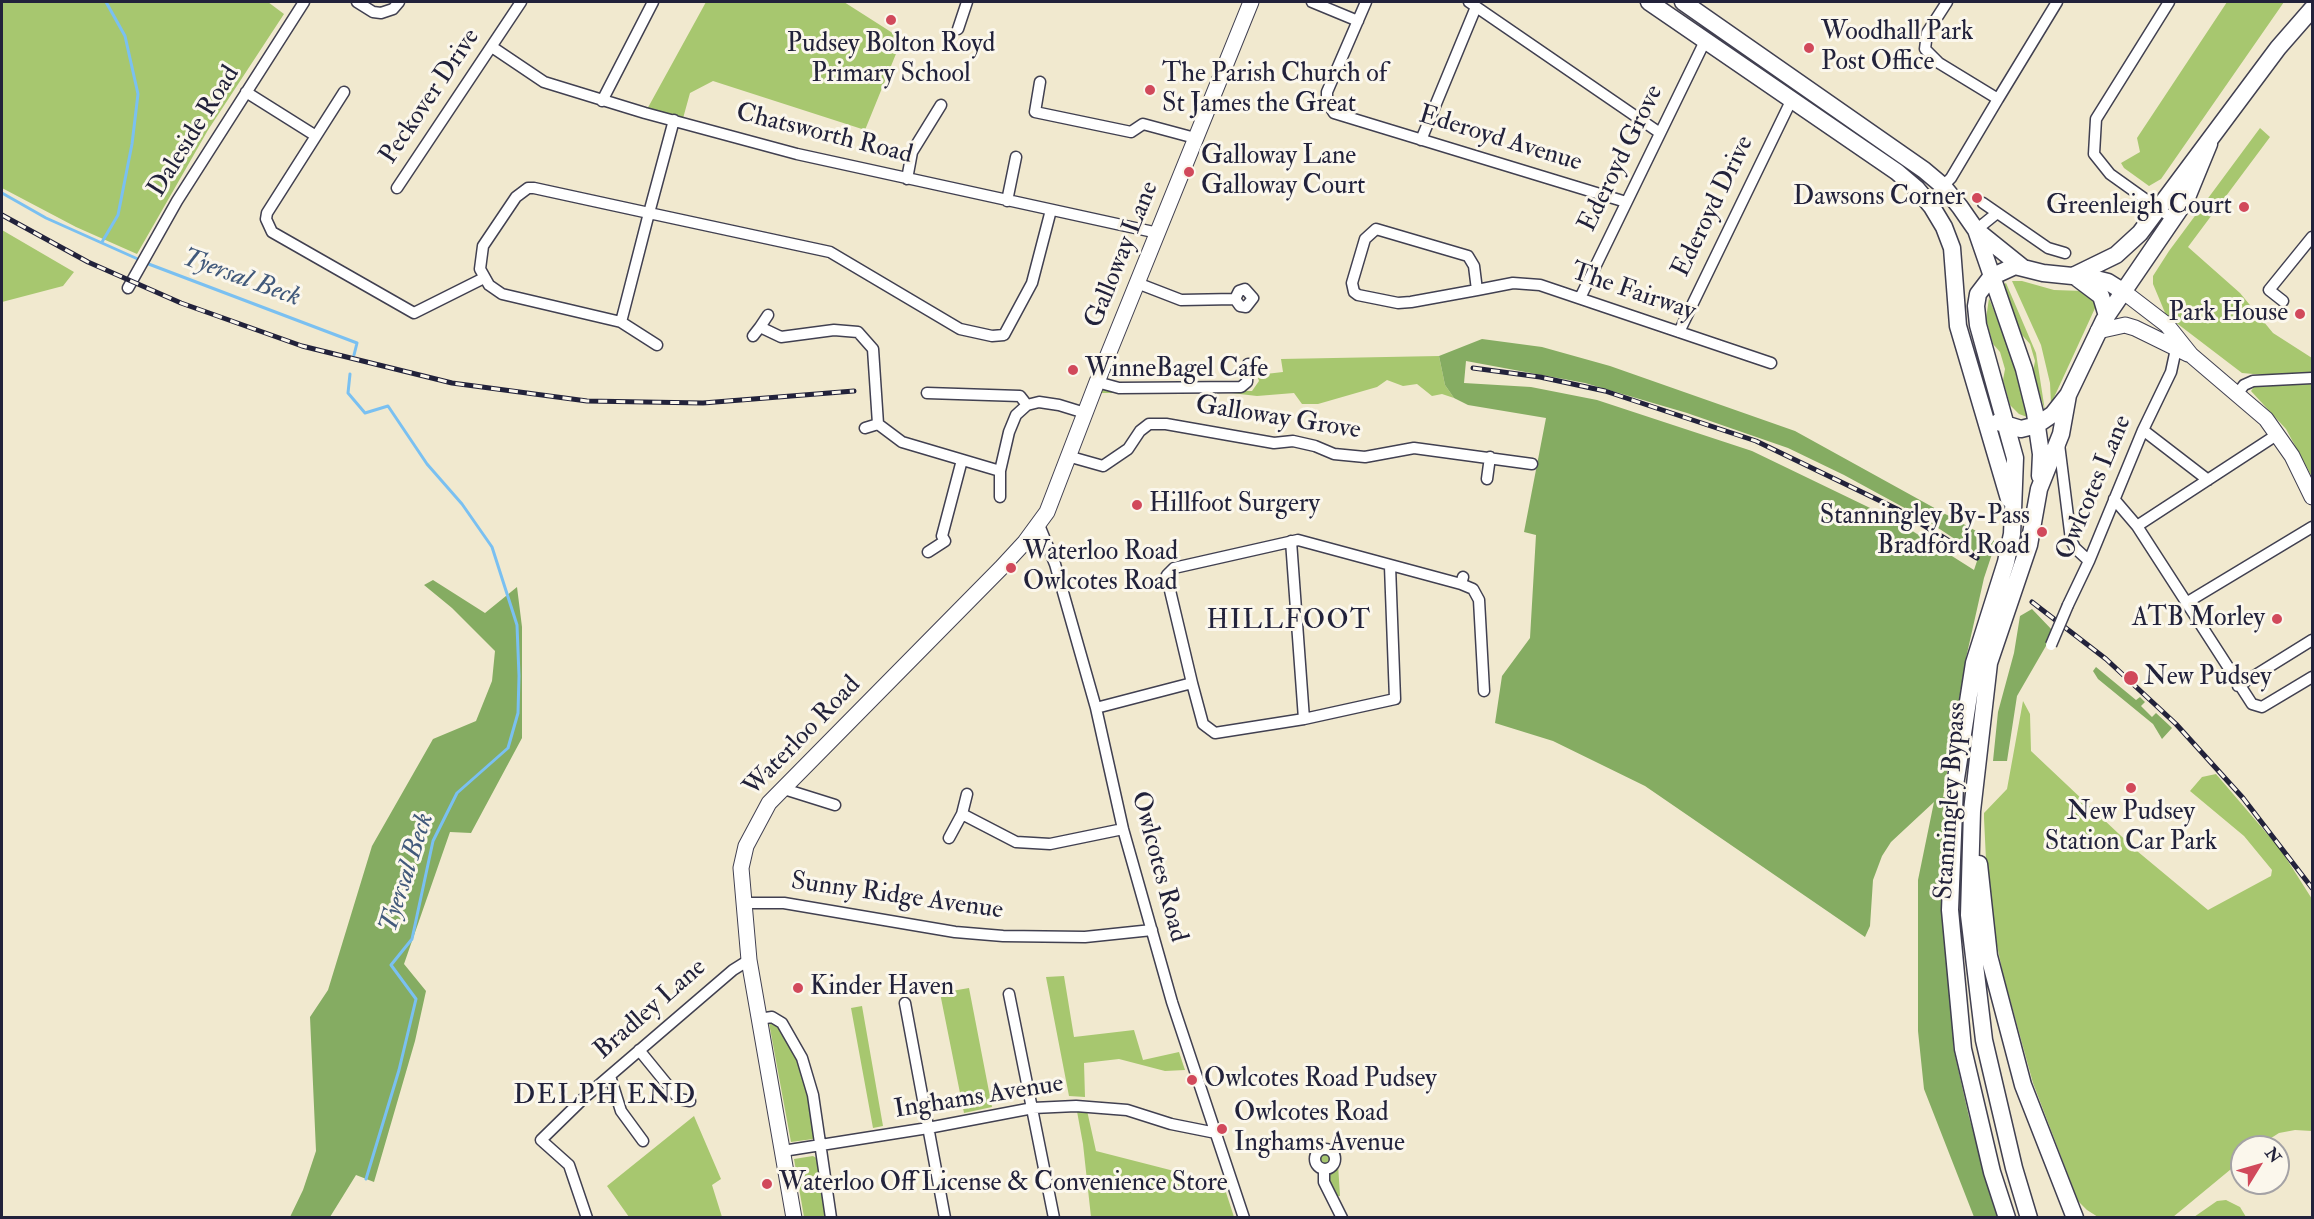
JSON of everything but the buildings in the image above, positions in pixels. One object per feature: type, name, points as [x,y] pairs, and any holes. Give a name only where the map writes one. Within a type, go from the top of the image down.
[{"type":"highway","points":[[1648,2],[1917,189],[1944,226],[1955,267],[1958,326],[2013,511]]},
{"type":"highway","points":[[1683,2],[1837,108],[1943,186],[1976,230],[2022,267],[2043,273],[2108,282],[2124,292]]},
{"type":"highway","points":[[2074,276],[2105,262],[2129,245],[2209,144],[2278,48],[2313,9]]},
{"type":"highway","points":[[1980,401],[1989,415],[2006,426],[2021,429],[2037,425],[2053,414],[2068,395],[2107,316],[2186,200],[2209,144]]},
{"type":"highway","points":[[1976,230],[2024,369],[2041,454],[2039,489]]},
{"type":"highway","points":[[1991,277],[2002,270],[2022,267]]},
{"type":"highway","points":[[2074,276],[2101,297],[2107,316]]},
{"type":"highway","name":"Stanningley Bypass","points":[[1991,277],[1978,294],[1976,314],[2015,458],[2012,534],[2006,562],[1974,663],[1956,774],[1950,910],[1963,1049],[1992,1172],[2007,1218]]},
{"type":"highway","name":"Stanningley Bypass","points":[[2029,1218],[2014,1168],[1984,1040],[1969,915],[1972,811],[1989,663],[2029,546],[2039,489],[2058,441],[2068,395]]},
{"type":"highway","points":[[1979,746],[1978,853],[1989,956],[2023,1085],[2075,1218]]},
{"type":"main road","name":"Galloway Lane","points":[[1039,525],[1056,496],[1097,382],[1251,2]]},
{"type":"main road","points":[[2124,292],[2167,325],[2191,355],[2238,393],[2278,434],[2313,497]]},
{"type":"main road","points":[[2098,331],[2125,326],[2191,355]]},
{"type":"main road","name":"Waterloo Road","points":[[794,1218],[749,960],[741,868],[746,846],[759,818],[784,789],[973,597],[1039,525]]},
{"type":"street","name":"Daleside Road","points":[[128,288],[246,92],[304,2]]},
{"type":"street","points":[[357,2],[373,12],[381,13],[393,9],[399,2]]},
{"type":"street","name":"Peckover Drive","points":[[398,188],[521,2]]},
{"type":"street","points":[[602,101],[653,2]]},
{"type":"street","points":[[958,29],[967,2]]},
{"type":"street","points":[[1312,2],[1358,21],[1366,2]]},
{"type":"street","points":[[1947,2],[1927,33],[1925,49],[1939,63],[1998,99]]},
{"type":"street","points":[[1943,186],[1951,178],[2057,2]]},
{"type":"street","points":[[2169,2],[2096,119],[2094,154],[2110,174],[2173,219]]},
{"type":"street","points":[[1422,140],[1472,4],[1660,133]]},
{"type":"street","name":"Ederoyd Avenue","points":[[1358,21],[1328,92],[1329,108],[1339,116],[1626,202]]},
{"type":"street","name":"Ederoyd Grove","points":[[1580,298],[1706,41]]},
{"type":"street","name":"Chatsworth Road","points":[[492,47],[544,82],[602,101],[797,154],[1158,233]]},
{"type":"street","points":[[1040,82],[1035,112],[1083,124],[1131,132],[1143,124],[1195,138]]},
{"type":"street","points":[[246,92],[316,136]]},
{"type":"street","points":[[344,92],[267,213],[266,219],[272,232],[414,313],[483,278]]},
{"type":"street","name":"Ederoyd Drive","points":[[1679,332],[1791,101]]},
{"type":"street","points":[[907,179],[912,152],[940,105]]},
{"type":"street","points":[[1114,128],[1117,116]]},
{"type":"street","points":[[621,322],[674,120]]},
{"type":"street","points":[[1007,201],[1016,157]]},
{"type":"street","points":[[657,345],[621,322],[502,294],[483,278],[479,260],[483,246],[516,197],[528,188],[830,252],[944,322],[960,329],[992,336],[1004,335],[1009,331],[1032,283],[1052,210]]},
{"type":"street","points":[[1983,203],[2048,248],[2065,253]]},
{"type":"street","points":[[1976,230],[1997,213]]},
{"type":"street","name":"The Fairway","points":[[1477,290],[1474,266],[1468,256],[1376,229],[1365,239],[1352,283],[1354,292],[1358,295],[1398,303],[1477,290],[1513,283],[1540,285],[1771,363]]},
{"type":"street","points":[[2283,301],[2270,290],[2313,237]]},
{"type":"street","points":[[1137,283],[1181,300],[1235,299]]},
{"type":"street","points":[[753,336],[768,315]]},
{"type":"street","points":[[760,327],[781,338],[834,330],[858,332],[873,350],[878,423],[902,442],[1000,471]]},
{"type":"street","name":"Owlcotes Lane","points":[[2051,645],[2089,561],[2143,430],[2171,372],[2176,349]]},
{"type":"street","points":[[1097,382],[1119,388],[1241,387],[1247,382],[1248,364]]},
{"type":"street","points":[[2238,393],[2244,385],[2253,381],[2313,378]]},
{"type":"street","points":[[927,393],[1020,396],[1027,405]]},
{"type":"street","points":[[1000,497],[1000,471],[1009,432],[1016,415],[1027,405],[1039,402],[1085,413]]},
{"type":"street","points":[[865,428],[878,423]]},
{"type":"street","name":"Galloway Grove","points":[[1071,457],[1103,466],[1128,448],[1140,431],[1149,424],[1166,424],[1274,443],[1293,441],[1315,446],[1334,454],[1365,457],[1414,448],[1532,464]]},
{"type":"street","points":[[2143,430],[2208,480]]},
{"type":"street","points":[[2138,526],[2278,434]]},
{"type":"street","points":[[2058,441],[2071,540],[2075,548],[2089,561]]},
{"type":"street","points":[[1487,479],[1490,457]]},
{"type":"street","points":[[928,552],[945,541],[942,536],[962,460]]},
{"type":"street","points":[[2114,499],[2138,526],[2252,705],[2262,707],[2313,677]]},
{"type":"street","name":"Owlcotes Road","points":[[1039,525],[1055,564],[1096,708],[1122,829],[1172,1002],[1244,1218]]},
{"type":"street","points":[[2186,603],[2313,527]]},
{"type":"street","points":[[1291,541],[1304,719]]},
{"type":"street","points":[[1390,566],[1395,699],[1304,719],[1215,733],[1203,724],[1168,582],[1170,571],[1291,541],[1306,541],[1390,566],[1462,580],[1473,588],[1479,600],[1484,691]]},
{"type":"street","points":[[2238,686],[2313,640]]},
{"type":"street","points":[[1096,708],[1192,683]]},
{"type":"street","points":[[784,789],[835,805]]},
{"type":"street","points":[[949,838],[962,814],[967,794]]},
{"type":"street","points":[[962,814],[1016,842],[1050,844],[1122,829]]},
{"type":"street","name":"Sunny Ridge Avenue","points":[[743,903],[784,903],[955,932],[984,934],[1085,937],[1152,930]]},
{"type":"street","name":"Bradley Lane","points":[[587,1218],[569,1165],[541,1140],[639,1050],[733,970],[749,960]]},
{"type":"street","points":[[1009,994],[1054,1218]]},
{"type":"street","points":[[905,1003],[945,1218]]},
{"type":"street","points":[[759,1018],[772,1017],[782,1023],[802,1058],[813,1095],[831,1218]]},
{"type":"street","points":[[639,1050],[679,1099],[690,1101]]},
{"type":"street","points":[[610,1076],[621,1111],[643,1141]]},
{"type":"street","name":"Inghams Avenue","points":[[783,1150],[928,1128],[1033,1108],[1076,1106],[1127,1110],[1171,1124],[1216,1133]]},
{"type":"street","points":[[1324,1169],[1324,1182],[1342,1218]]},
{"type":"green space","points":[[2,2],[268,2],[284,14],[208,130],[137,254],[76,227],[2,188]]},
{"type":"green space","points":[[706,2],[844,2],[902,39],[865,130],[713,81],[690,93],[682,122],[645,113]]},
{"type":"green space","points":[[2227,2],[2284,2],[2161,179],[2149,186],[2124,168],[2121,163],[2140,152],[2137,138]]},
{"type":"green space","points":[[2260,128],[2270,137],[2188,247],[2240,293],[2273,333],[2312,358],[2312,373],[2265,375],[2242,373],[2166,315],[2153,284],[2153,276],[2169,251]]},
{"type":"green space","points":[[2,230],[74,272],[63,286],[2,302]]},
{"type":"green space","points":[[2012,281],[2022,281],[2054,290],[2083,291],[2092,296],[2096,306],[2051,404],[2050,383],[2041,345]]},
{"type":"green space","points":[[2006,283],[2036,353],[2045,411],[2033,372],[2035,361],[2030,344],[2022,335],[2003,285]]},
{"type":"green space","points":[[1989,298],[2011,355],[2027,417],[2019,414],[2010,405],[2003,380],[2005,369],[2000,352],[1993,344],[1986,319]]},
{"type":"green space","points":[[1482,339],[1542,347],[1610,366],[1795,431],[1996,542],[1984,578],[1966,658],[1943,797],[1950,797],[1947,954],[1954,1051],[1969,1117],[1998,1217],[1974,1217],[1924,1089],[1918,1031],[1918,880],[1934,802],[1891,842],[1882,856],[1873,880],[1870,926],[1865,937],[1645,786],[1553,741],[1495,723],[1502,676],[1530,638],[1536,535],[1524,532],[1546,418],[1468,405],[1454,398],[1445,385],[1439,356]],"holes":[[[1466,361],[1585,383],[1687,413],[1788,448],[1844,475],[1923,518],[1979,555],[1974,570],[1895,520],[1752,451],[1597,400],[1531,387],[1464,383]]]},
{"type":"green space","points":[[1439,356],[1445,385],[1454,398],[1442,394],[1432,396],[1417,384],[1403,386],[1387,380],[1377,387],[1318,404],[1302,404],[1294,393],[1257,396],[1231,393],[1101,393],[1103,388],[1252,391],[1259,381],[1257,375],[1283,372],[1281,359]]},
{"type":"green space","points":[[2312,383],[2312,477],[2286,429],[2251,391],[2254,387]]},
{"type":"green space","points":[[433,580],[485,613],[517,587],[522,627],[522,738],[471,833],[450,832],[404,964],[426,991],[415,1041],[374,1182],[356,1175],[330,1217],[290,1217],[303,1190],[316,1151],[310,1017],[328,990],[372,846],[433,739],[476,721],[492,681],[495,651],[452,608],[424,585]]},
{"type":"green space","points":[[2032,609],[2054,632],[2017,696],[2007,761],[1993,761],[1998,712],[2014,653],[2020,616]]},
{"type":"green space","points":[[2096,667],[2136,700],[2140,697],[2145,702],[2141,706],[2152,717],[2156,713],[2172,728],[2162,739],[2153,724],[2098,679],[2093,671]]},
{"type":"green space","points":[[2023,701],[2030,714],[2031,751],[2137,851],[2208,910],[2271,876],[2272,870],[2244,836],[2190,791],[2202,777],[2216,774],[2281,850],[2312,899],[2312,1131],[2295,1130],[2276,1135],[2230,1135],[2230,1170],[2173,1217],[2098,1217],[2078,1201],[2033,1083],[2003,974],[1988,902],[1984,813],[2007,789]]},
{"type":"green space","points":[[1064,976],[1074,1037],[1134,1030],[1143,1060],[1179,1052],[1185,1070],[1165,1071],[1119,1059],[1084,1063],[1085,1097],[1069,1096],[1046,977]]},
{"type":"green space","points":[[969,988],[992,1107],[964,1113],[940,993]]},
{"type":"green space","points":[[862,1006],[883,1126],[873,1128],[851,1008]]},
{"type":"green space","points":[[769,1023],[778,1025],[803,1070],[816,1136],[813,1139],[791,1142]]},
{"type":"green space","points":[[1076,1106],[1086,1106],[1096,1151],[1178,1172],[1190,1182],[1222,1180],[1234,1217],[1091,1217],[1083,1144]]},
{"type":"green space","points":[[694,1116],[721,1179],[712,1185],[722,1217],[629,1217],[607,1186]]},
{"type":"green space","points":[[1321,1150],[1329,1150],[1334,1155],[1332,1166],[1321,1168],[1316,1163],[1316,1155]]},
{"type":"green space","points":[[813,1156],[818,1159],[826,1217],[804,1217],[794,1159]]},
{"type":"green space","points":[[1338,1164],[1340,1196],[1336,1196],[1328,1178]]},
{"type":"green space","points":[[2226,1200],[2240,1207],[2246,1217],[2194,1217],[2217,1201]]},
{"type":"waterway","name":"Tyersal Beck","points":[[102,242],[118,215],[132,144],[138,94],[125,36],[106,2]]},
{"type":"waterway","name":"Tyersal Beck","points":[[2,193],[46,218],[140,260]]},
{"type":"waterway","name":"Tyersal Beck","points":[[146,263],[357,343],[354,355]]},
{"type":"waterway","name":"Tyersal Beck","points":[[350,374],[348,393],[365,413],[388,406],[427,464],[462,504],[492,547],[517,625],[519,676],[518,713],[508,748],[457,793],[433,841],[412,939],[391,965],[416,999],[399,1070],[366,1179]]},
{"type":"railway","points":[[2,215],[88,262],[181,303],[302,346],[452,383],[587,401],[703,403],[854,391]]},
{"type":"railway","points":[[1473,368],[1540,377],[1605,391],[1756,441],[1897,509],[1977,558]]},
{"type":"railway","points":[[2032,602],[2106,659],[2176,724],[2243,798],[2312,888]]},
{"type":"place","name":"Pudsey Bolton Royd Primary School","points":[[891,20]]},
{"type":"place","name":"Woodhall Park Post Office","points":[[1809,48]]},
{"type":"place","name":"The Parish Church of St James the Great","points":[[1150,90]]},
{"type":"place","name":"Galloway Lane Galloway Court","points":[[1189,172]]},
{"type":"place","name":"Dawsons Corner","points":[[1977,198]]},
{"type":"place","name":"Greenleigh Court","points":[[2244,207]]},
{"type":"place","name":"Park House","points":[[2300,314]]},
{"type":"place","name":"WinneBagel Cafe","points":[[1073,370]]},
{"type":"place","name":"Hillfoot Surgery","points":[[1137,505]]},
{"type":"place","name":"Stanningley By-Pass Bradford Road","points":[[2042,532]]},
{"type":"place","name":"Waterloo Road Owlcotes Road","points":[[1011,568]]},
{"type":"place","name":"ATB Morley","points":[[2277,619]]},
{"type":"place","name":"New Pudsey","points":[[2131,678]]},
{"type":"place","name":"New Pudsey Station Car Park","points":[[2131,788]]},
{"type":"place","name":"Kinder Haven","points":[[798,988]]},
{"type":"place","name":"Owlcotes Road Pudsey","points":[[1192,1080]]},
{"type":"place","name":"Owlcotes Road Inghams Avenue","points":[[1222,1129]]},
{"type":"place","name":"Waterloo Off License & Convenience Store","points":[[767,1184]]},
{"type":"district","name":"HILLFOOT","points":[[1289,622]]},
{"type":"district","name":"DELPH END","points":[[605,1097]]}]
